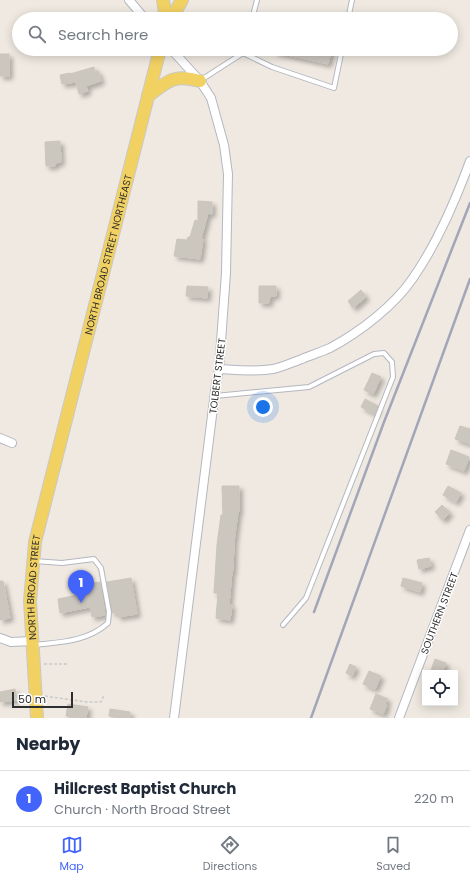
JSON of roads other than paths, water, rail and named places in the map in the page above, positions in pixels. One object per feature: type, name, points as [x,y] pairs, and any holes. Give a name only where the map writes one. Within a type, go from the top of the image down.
[{"type":"main road","points":[[163,0],[165,12]]},
{"type":"main road","points":[[176,12],[182,0]]},
{"type":"main road","name":"NORTH BROAD STREET NORTHEAST","points":[[55,459],[158,56]]},
{"type":"main road","points":[[148,96],[162,85],[174,79],[186,77],[200,81]]},
{"type":"main road","name":"NORTH BROAD STREET","points":[[36,718],[30,601],[35,542],[55,459]]},
{"type":"street","points":[[129,0],[139,12]]},
{"type":"street","name":"TOLBERT STREET","points":[[174,718],[214,396],[219,369],[226,273],[228,174],[224,145],[211,98],[200,81],[177,56]]},
{"type":"street","points":[[219,369],[250,371],[274,368],[330,348],[357,331],[395,301],[414,278],[440,233],[455,201],[470,161]]},
{"type":"street","points":[[0,438],[12,443]]},
{"type":"street","name":"SOUTHERN STREET","points":[[399,718],[470,530]]},
{"type":"street","points":[[0,638],[11,642],[33,643]]},
{"type":"lane","points":[[254,12],[257,0]]},
{"type":"lane","points":[[349,12],[352,0]]},
{"type":"lane","points":[[200,81],[237,56]]},
{"type":"lane","points":[[253,56],[272,67],[334,88],[341,56]]},
{"type":"lane","points":[[214,396],[309,387],[374,354],[384,353],[392,362],[393,376],[306,598],[283,625]]},
{"type":"lane","points":[[33,561],[62,563],[94,559],[101,568],[108,612],[108,623],[100,630],[82,639],[33,643]]},
{"type":"railway","points":[[314,612],[384,422],[470,203]]},
{"type":"railway","points":[[311,718],[470,279]]},
{"type":"place","name":"Hillcrest Baptist Church","points":[[81,603]]}]
